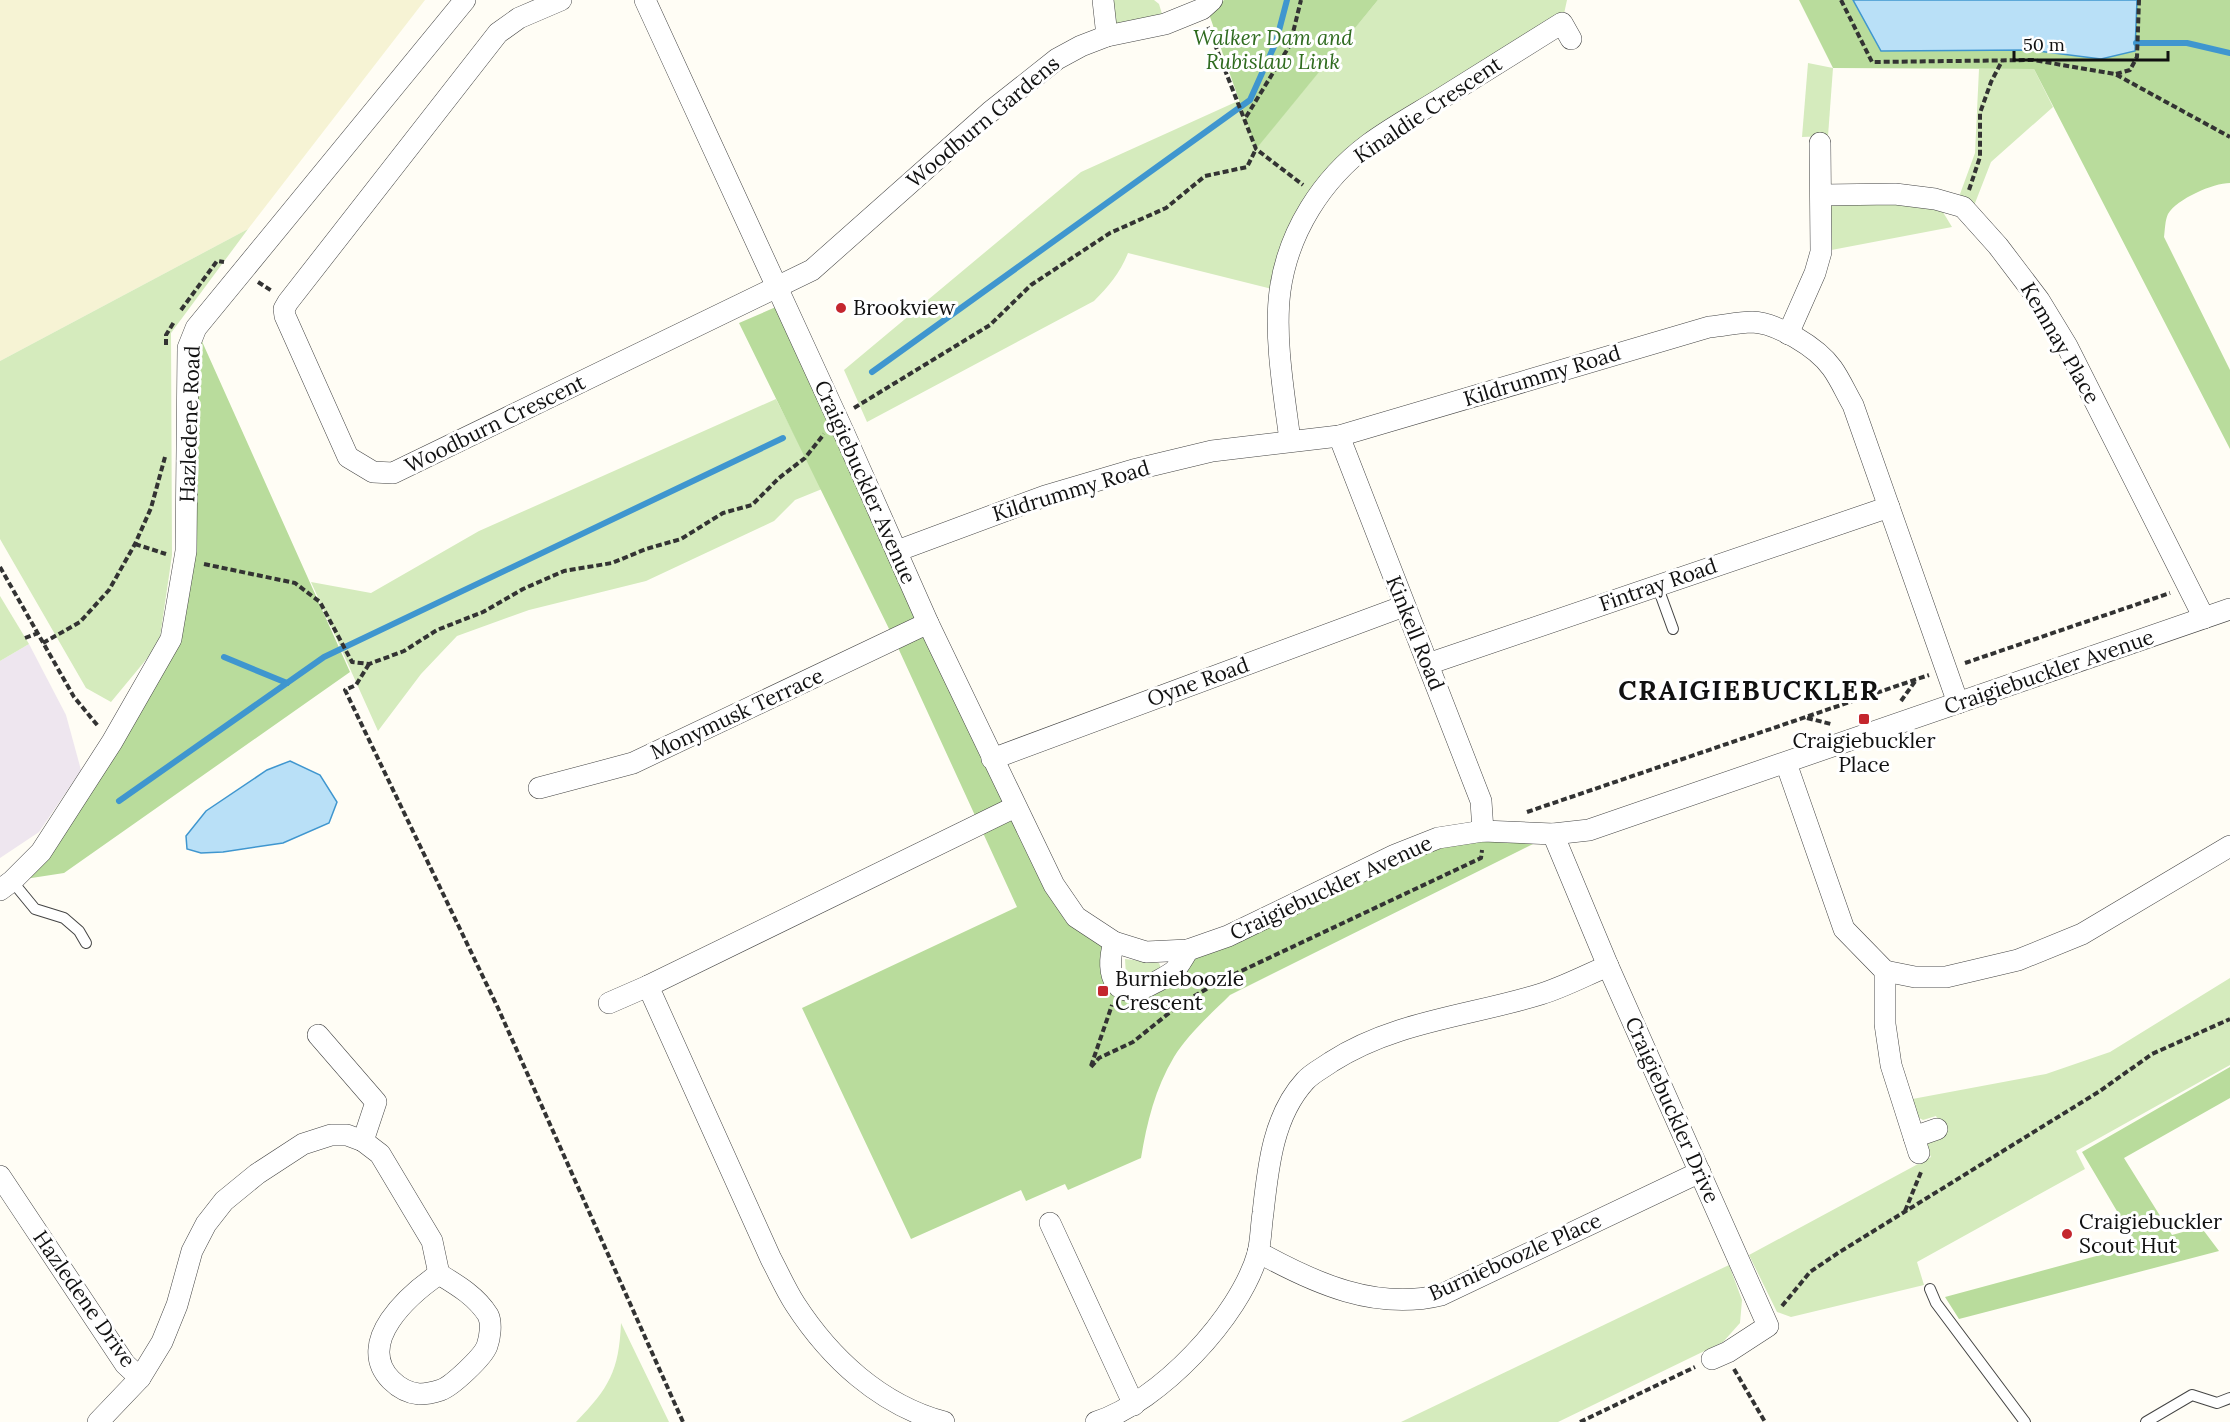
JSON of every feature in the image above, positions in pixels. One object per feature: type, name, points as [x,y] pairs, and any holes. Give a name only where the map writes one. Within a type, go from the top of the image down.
[{"type":"street","name":"Hazledene Road","points":[[6,885],[40,852],[112,742],[171,639],[186,551],[188,348],[196,328],[465,0]]},
{"type":"street","points":[[288,302],[498,33],[519,18],[561,0]]},
{"type":"street","name":"Craigiebuckler Avenue","points":[[645,0],[778,287],[928,623],[1053,885],[1076,917],[1114,942],[1146,952],[1188,950],[1228,936],[1395,855],[1437,838],[1483,831],[1553,834],[1589,830],[2230,609]]},
{"type":"street","points":[[1103,0],[1107,36]]},
{"type":"street","name":"Woodburn Gardens","points":[[778,287],[812,270],[990,112],[1057,59],[1081,45],[1107,36],[1165,24],[1207,5]]},
{"type":"street","name":"Kinaldie Crescent","points":[[1290,440],[1282,378],[1280,291],[1287,256],[1317,195],[1369,144],[1562,23],[1570,39]]},
{"type":"street","points":[[1788,334],[1815,273],[1821,252],[1820,144]]},
{"type":"street","points":[[1821,195],[1895,194],[1935,199],[1963,207]]},
{"type":"street","name":"Kemnay Place","points":[[1963,207],[1998,246],[2039,300],[2067,346],[2204,618]]},
{"type":"street","name":"Woodburn Crescent","points":[[288,302],[284,309],[285,316],[348,457],[364,468],[381,474],[393,473],[778,287]]},
{"type":"street","name":"Kildrummy Road","points":[[897,551],[1045,496],[1133,470],[1212,451],[1339,436],[1709,327],[1752,322],[1770,326],[1788,334],[1812,349],[1831,366],[1853,405],[1958,703]]},
{"type":"street","name":"Kinkell Road","points":[[1339,436],[1481,801],[1483,831]]},
{"type":"street","name":"Fintray Road","points":[[1428,664],[1889,507]]},
{"type":"street","name":"Oyne Road","points":[[992,759],[1404,606]]},
{"type":"street","name":"Monymusk Terrace","points":[[539,788],[633,763],[928,623]]},
{"type":"street","points":[[1786,763],[1844,929],[1885,971],[1915,977],[1946,977],[2018,960],[2082,934],[2230,846]]},
{"type":"street","points":[[609,1003],[1015,807]]},
{"type":"street","name":"Craigiebuckler Drive","points":[[1553,834],[1608,966],[1766,1321]]},
{"type":"street","points":[[1114,942],[1110,958],[1111,972],[1120,989],[1127,991],[1142,990],[1174,971],[1188,950]]},
{"type":"street","points":[[1096,1422],[1134,1405],[1175,1371],[1207,1340],[1231,1309],[1247,1280],[1258,1252],[1268,1170],[1276,1134],[1288,1105],[1306,1080],[1353,1048],[1381,1036],[1424,1022],[1544,994],[1608,966]]},
{"type":"street","points":[[1885,971],[1885,1024],[1891,1065],[1917,1145],[1937,1129]]},
{"type":"street","points":[[648,986],[771,1259],[794,1304],[818,1336],[849,1369],[874,1389],[917,1419],[944,1422]]},
{"type":"street","points":[[318,1035],[376,1102],[355,1138],[380,1154],[432,1241],[439,1274],[467,1291],[489,1317],[490,1330],[487,1348],[456,1381],[442,1390],[418,1394],[398,1388],[385,1374],[379,1354],[381,1336],[390,1319],[417,1290],[439,1274]]},
{"type":"street","name":"Hazledene Drive","points":[[0,1176],[125,1364],[140,1378],[162,1342],[177,1305],[192,1251],[206,1224],[224,1201],[257,1174],[303,1144],[331,1135],[355,1138]]},
{"type":"street","name":"Burnieboozle Place","points":[[1258,1252],[1330,1286],[1359,1295],[1383,1300],[1420,1300],[1440,1295],[1700,1172]]},
{"type":"street","points":[[1050,1223],[1134,1405]]},
{"type":"street","points":[[1720,1356],[1768,1326],[1766,1321]]},
{"type":"street","points":[[98,1422],[140,1378]]},
{"type":"lane","points":[[1657,585],[1672,629]]},
{"type":"lane","points":[[6,885],[35,909],[64,918],[79,931],[86,943]]},
{"type":"lane","points":[[1930,1289],[1936,1303],[2025,1422]]},
{"type":"lane","points":[[2145,1422],[2192,1395],[2217,1403],[2230,1398]]},
{"type":"path","points":[[1245,118],[1290,45],[1301,0]]},
{"type":"path","points":[[1841,0],[1872,62],[2033,60],[2115,75],[2230,137]]},
{"type":"path","points":[[2115,75],[2130,70],[2137,57],[2139,0]]},
{"type":"path","points":[[1207,5],[1256,149],[1317,195]]},
{"type":"path","points":[[1963,207],[1980,157],[1980,113],[1990,82],[2002,61]]},
{"type":"path","points":[[135,544],[172,555],[186,551],[197,563],[296,583],[320,602],[344,652],[352,662],[369,664],[404,651],[436,630],[483,612],[523,589],[564,571],[612,563],[646,549],[681,539],[723,513],[752,505],[778,478],[805,458],[837,418],[990,325],[1031,285],[1110,232],[1166,208],[1204,176],[1246,167],[1256,149]]},
{"type":"path","points":[[166,347],[166,335],[217,261],[248,265],[256,280],[288,302]]},
{"type":"path","points":[[43,643],[81,622],[109,590],[135,544],[151,508],[165,459],[165,447]]},
{"type":"path","points":[[0,567],[74,697],[112,742]]},
{"type":"path","points":[[1520,814],[2189,586]]},
{"type":"path","points":[[25,638],[38,633]]},
{"type":"path","points":[[369,664],[356,685],[345,690],[498,1008],[683,1422]]},
{"type":"path","points":[[1120,989],[1113,1000],[1091,1067],[1100,1059],[1133,1042],[1179,1005],[1220,981],[1481,858],[1483,831]]},
{"type":"path","points":[[1766,1321],[1777,1312],[1810,1272],[2100,1091],[2152,1054],[2230,1019]]},
{"type":"path","points":[[1905,1211],[1921,1173],[1917,1145]]},
{"type":"path","points":[[1580,1422],[1720,1356],[1734,1370],[1765,1422]]},
{"type":"shaded area","points":[[0,0],[425,0],[248,229],[0,361]]},
{"type":"shaded area","points":[[29,644],[66,715],[81,770],[39,832],[0,858],[0,661]]},
{"type":"green space","points":[[1103,0],[1154,0],[1159,4],[1165,24],[1107,36]]},
{"type":"green space","name":"Walker Dam and Rubislaw Link","points":[[1224,0],[1378,0],[1256,149],[1209,14]]},
{"type":"green space","points":[[1378,0],[1567,0],[1562,23],[1369,144],[1317,195],[1280,291],[1128,253],[1114,279],[1094,301],[867,422],[844,370],[1081,172],[1238,101],[1256,148]]},
{"type":"green space","points":[[1799,0],[2230,0],[2230,183],[2205,189],[2179,203],[2168,214],[2164,237],[2230,370],[2230,449],[2034,69],[1833,68]]},
{"type":"green space","points":[[1808,63],[1833,68],[1828,136],[1802,137]]},
{"type":"green space","points":[[1979,69],[2034,69],[2053,107],[1991,162],[1970,216],[1956,205],[1975,153]]},
{"type":"green space","points":[[1822,195],[1935,199],[1952,227],[1821,252]]},
{"type":"green space","points":[[248,229],[171,333],[172,555],[159,644],[111,702],[86,688],[0,539],[0,361]]},
{"type":"green space","points":[[785,303],[1053,885],[1114,942],[1127,991],[1188,950],[1437,838],[1553,834],[1230,995],[1186,1040],[1167,1069],[1153,1106],[1141,1158],[1068,1190],[1065,1184],[1026,1201],[1021,1190],[911,1239],[802,1008],[1017,907],[894,639],[739,323]]},
{"type":"green space","points":[[196,328],[350,672],[64,873],[12,881],[171,639]]},
{"type":"green space","points":[[776,399],[822,489],[795,500],[774,521],[646,581],[529,610],[457,636],[421,674],[378,731],[311,582],[371,593],[479,531]]},
{"type":"green space","points":[[0,596],[29,644],[0,661]]},
{"type":"green space","points":[[1125,959],[1159,963],[1161,968],[1140,983],[1126,975]]},
{"type":"green space","points":[[2230,978],[2230,1065],[2076,1151],[2085,1169],[1917,1262],[1924,1285],[1791,1317],[1777,1312],[1749,1255],[1931,1157],[1925,1144],[1942,1129],[1936,1116],[1923,1120],[1912,1114],[1907,1100],[2046,1074],[2110,1052]]},
{"type":"green space","points":[[2230,1067],[2230,1098],[2124,1158],[2172,1235],[2201,1227],[2219,1251],[1959,1319],[1945,1297],[2137,1245],[2082,1152]]},
{"type":"green space","points":[[1729,1265],[1742,1300],[1740,1323],[1723,1342],[1558,1422],[1401,1422]]},
{"type":"green space","points":[[621,1323],[669,1422],[576,1422],[597,1399],[610,1378],[618,1354]]},
{"type":"water","points":[[1853,0],[2137,0],[2135,51],[2101,59],[2030,50],[1881,51]]},
{"type":"water","points":[[290,761],[320,775],[337,802],[329,823],[283,843],[223,852],[201,853],[187,849],[186,836],[206,811],[267,770]]},
{"type":"waterway","points":[[872,372],[1250,100],[1276,42],[1287,0]]},
{"type":"waterway","points":[[2136,43],[2187,43],[2230,53]]},
{"type":"waterway","points":[[119,801],[324,657],[783,438]]},
{"type":"waterway","points":[[224,657],[287,683]]},
{"type":"place","name":"Brookview","points":[[841,308]]},
{"type":"place","name":"Craigiebuckler Place","points":[[1864,719]]},
{"type":"place","name":"Burnieboozle Crescent","points":[[1103,991]]},
{"type":"place","name":"Craigiebuckler Scout Hut","points":[[2067,1234]]},
{"type":"district","name":"CRAIGIEBUCKLER","points":[[1749,691]]}]
